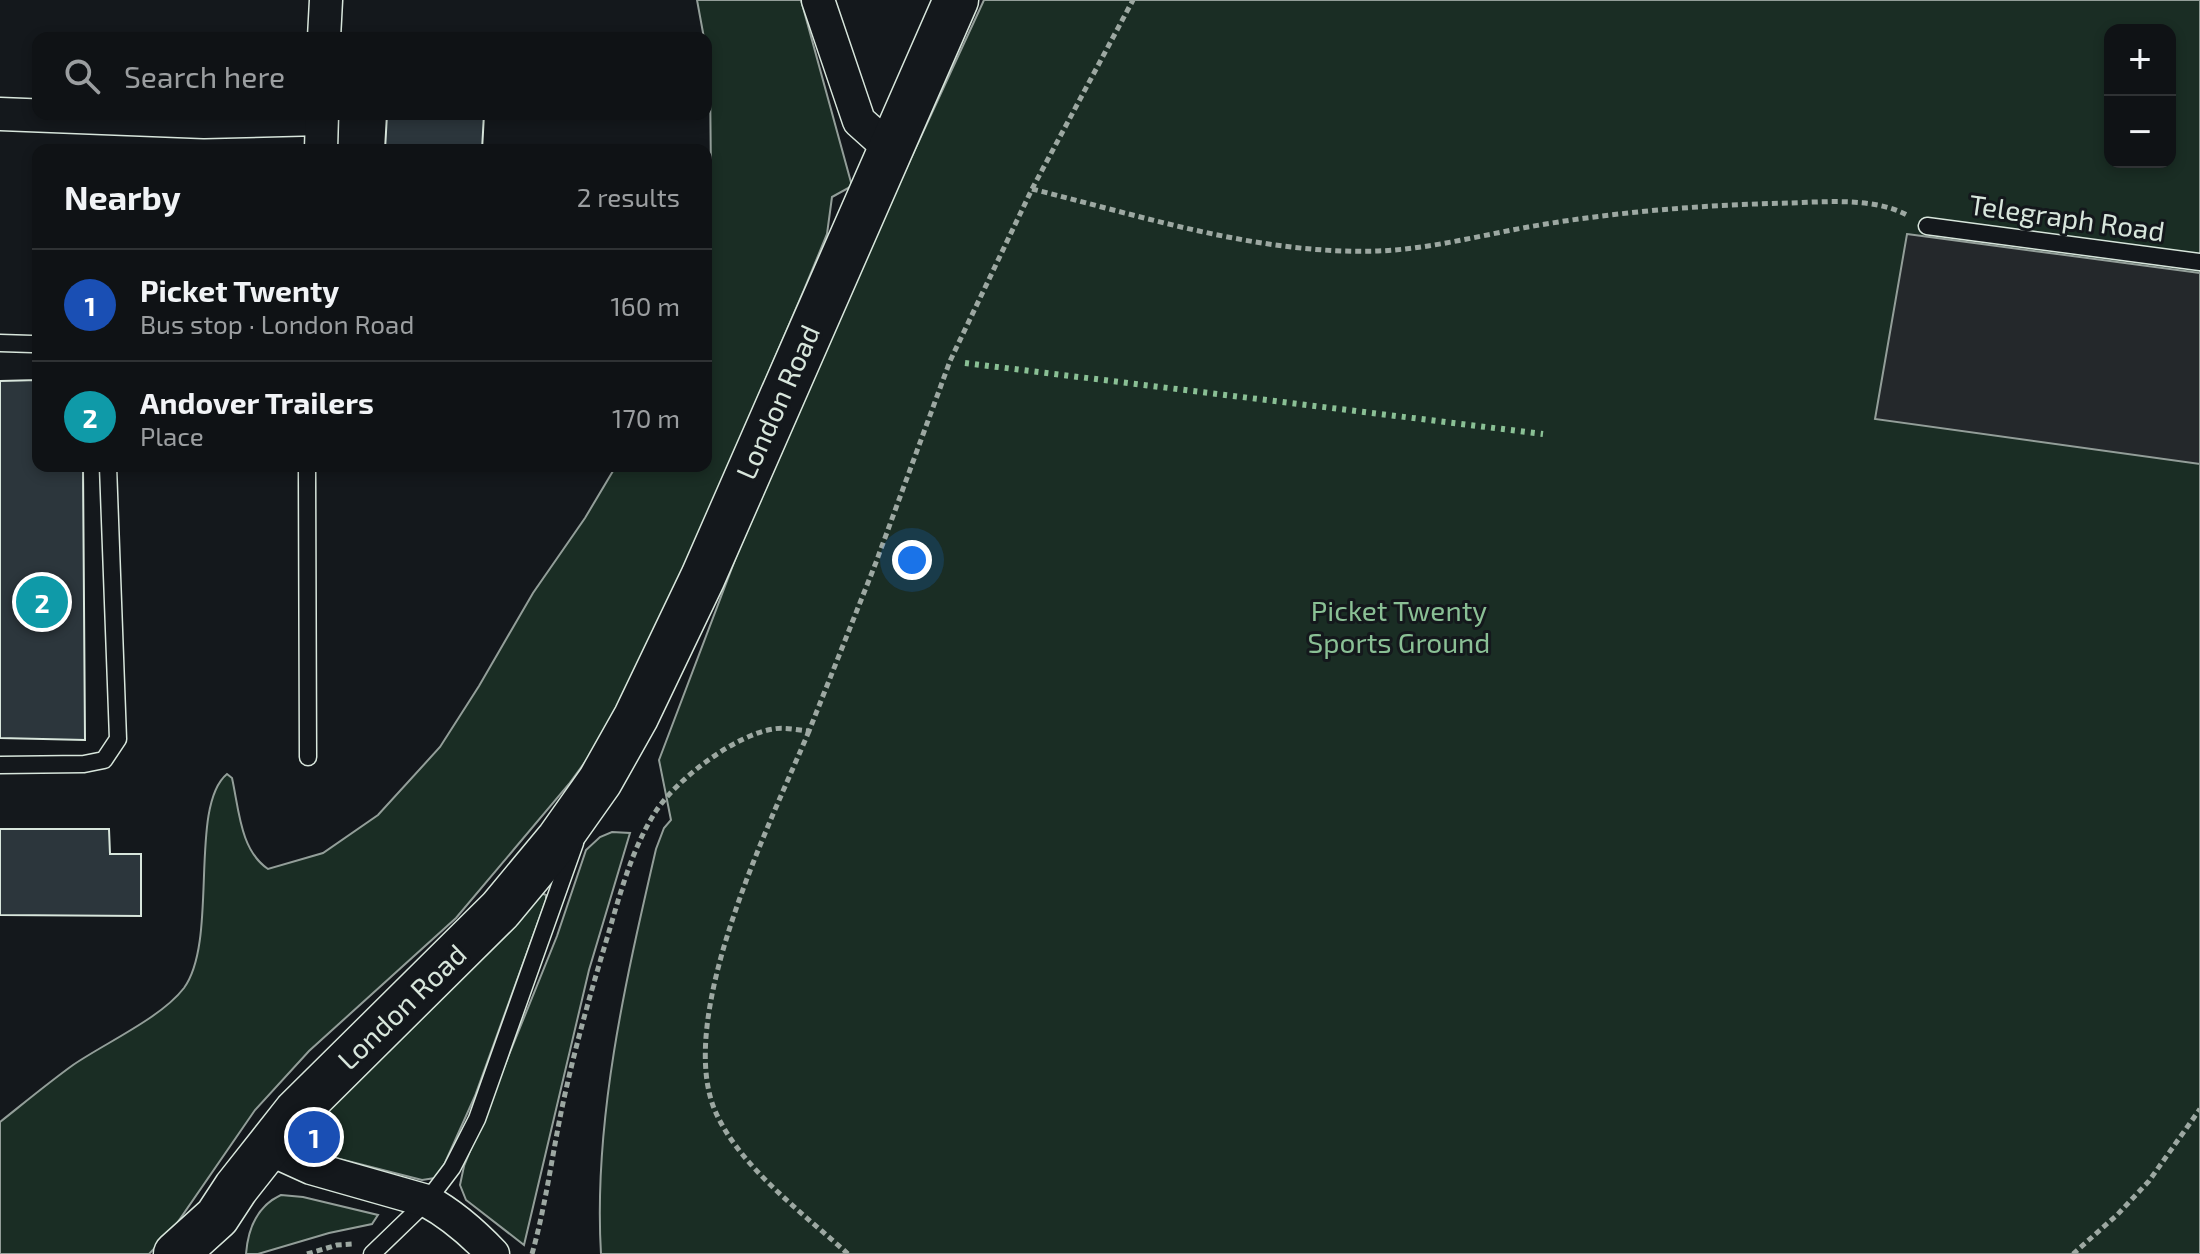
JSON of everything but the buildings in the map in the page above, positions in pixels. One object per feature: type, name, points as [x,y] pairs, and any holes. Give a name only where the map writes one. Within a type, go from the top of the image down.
[{"type":"main road","name":"London Road","points":[[176,1254],[214,1236],[267,1148],[296,1112],[500,910],[589,800],[636,717],[703,577],[956,0]]},
{"type":"street","points":[[324,32],[326,0]]},
{"type":"street","points":[[818,0],[859,121],[878,138],[891,143]]},
{"type":"street","points":[[0,114],[32,115]]},
{"type":"street","points":[[153,120],[321,128]]},
{"type":"street","points":[[267,1148],[311,1168],[427,1201],[444,1210],[493,1254]]},
{"type":"lane","name":"Telegraph Road","points":[[1927,226],[2200,262]]},
{"type":"lane","points":[[0,343],[32,344]]},
{"type":"lane","points":[[0,765],[84,764],[104,760],[118,739],[108,472]]},
{"type":"lane","points":[[307,472],[308,757]]},
{"type":"lane","name":"London Road","points":[[372,1254],[427,1201],[452,1168],[477,1119],[589,800]]},
{"type":"path","points":[[848,1254],[788,1201],[743,1154],[716,1113],[706,1066],[706,1034],[714,981],[722,950],[875,565],[950,361],[1032,189],[1133,0]]},
{"type":"path","points":[[1032,189],[1229,237],[1319,250],[1396,249],[1443,244],[1596,217],[1773,203],[1890,206],[1927,226]]},
{"type":"path","points":[[532,1254],[585,1011],[620,895],[654,814],[688,776],[753,735],[775,728],[809,731]]},
{"type":"path","points":[[2073,1254],[2149,1181],[2200,1109]]},
{"type":"path","points":[[307,1254],[350,1242]]},
{"type":"green space","points":[[697,0],[801,0],[852,186],[832,197],[827,234],[804,290],[689,557],[638,668],[596,747],[569,784],[456,918],[309,1051],[255,1110],[173,1229],[149,1254],[0,1254],[0,1122],[73,1065],[161,1010],[184,988],[194,966],[200,939],[209,814],[215,790],[227,774],[232,778],[246,840],[268,869],[323,853],[378,815],[440,747],[533,593],[612,472],[712,472],[712,32],[703,32]]},
{"type":"green space","name":"Picket Twenty Sports Ground","points":[[984,0],[2200,0],[2200,1254],[601,1254],[602,1152],[614,1050],[656,849],[664,828],[671,820],[659,760],[738,552],[894,195]]},
{"type":"green space","points":[[612,832],[630,833],[589,970],[524,1245],[466,1200],[460,1185],[464,1166],[557,936],[586,850],[600,837]]},
{"type":"green space","points":[[541,893],[546,895],[546,900],[475,1096],[435,1178],[422,1180],[332,1157],[327,1153],[319,1144],[316,1134],[321,1116]]},
{"type":"green space","points":[[281,1195],[303,1197],[378,1215],[372,1224],[258,1254],[246,1254],[255,1219],[266,1205]]},
{"type":"shaded area","points":[[1907,234],[2200,273],[2200,464],[1875,419]]},
{"type":"hedge","points":[[965,363],[1543,434]]},
{"type":"place","name":"Andover Trailers","points":[[42,602]]},
{"type":"place","name":"Picket Twenty","points":[[314,1137]]}]
